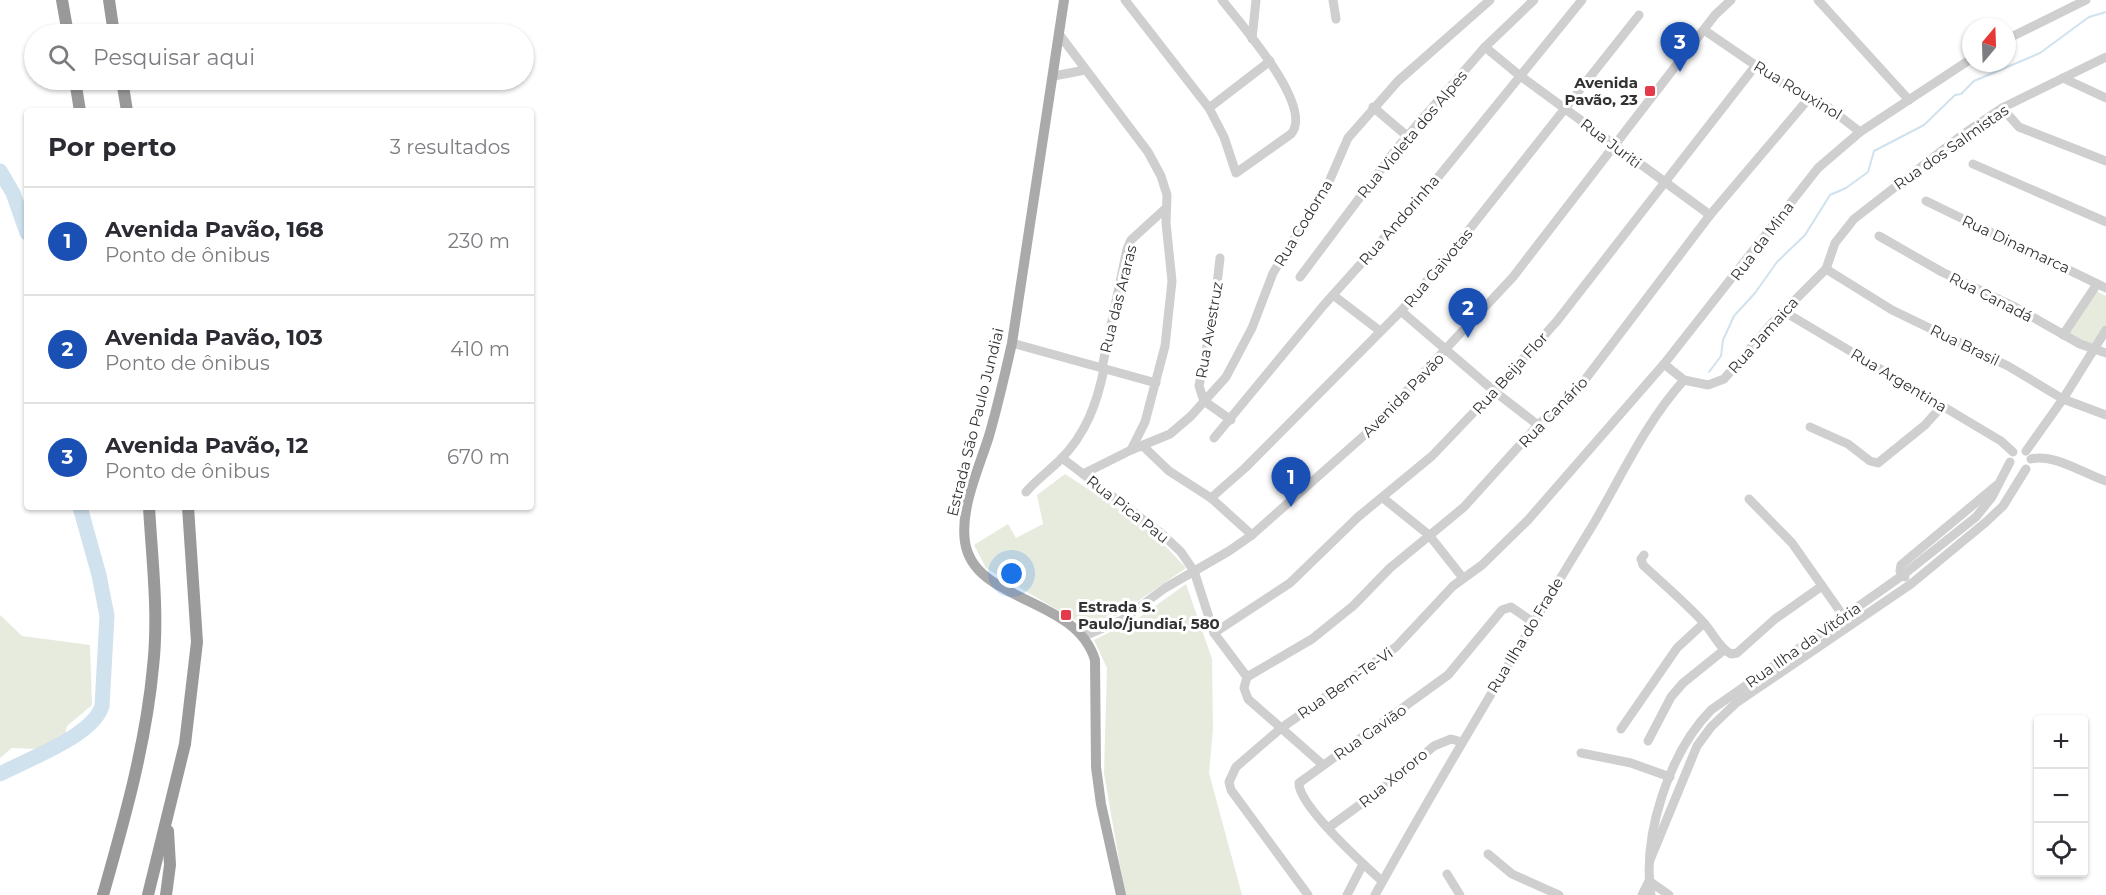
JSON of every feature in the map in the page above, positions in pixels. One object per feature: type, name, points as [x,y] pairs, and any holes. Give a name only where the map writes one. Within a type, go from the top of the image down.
[{"type":"highway","points":[[62,0],[66,24]]},
{"type":"highway","points":[[109,0],[113,24]]},
{"type":"highway","points":[[77,90],[80,108]]},
{"type":"highway","points":[[124,90],[127,108]]},
{"type":"highway","points":[[104,895],[139,753],[153,667],[155,605],[149,510]]},
{"type":"highway","points":[[148,895],[185,744],[197,642],[188,510]]},
{"type":"highway","points":[[166,895],[170,865],[168,818]]},
{"type":"main road","name":"Estrada São Paulo Jundiai","points":[[1064,0],[1012,343],[1001,394],[968,507],[965,546],[969,557],[982,573],[999,585],[1050,610],[1084,636]]},
{"type":"main road","points":[[1084,636],[1095,660],[1096,767],[1101,804],[1121,895]]},
{"type":"street","points":[[1125,0],[1209,108],[1224,137],[1236,172],[1296,128],[1297,118],[1270,62],[1222,0]]},
{"type":"street","points":[[1252,39],[1256,0]]},
{"type":"street","points":[[1333,0],[1336,18]]},
{"type":"street","name":"Rua Codorna","points":[[1083,474],[1170,434],[1226,376],[1239,355],[1273,273],[1328,184],[1348,138],[1398,81],[1490,0]]},
{"type":"street","name":"Rua Violeta dos Alpes","points":[[1300,277],[1407,136],[1485,47],[1534,0]]},
{"type":"street","name":"Rua Andorinha","points":[[1214,438],[1333,295],[1435,181],[1582,0]]},
{"type":"street","name":"Avenida Pavão","points":[[1084,636],[1122,620],[1151,598],[1251,535],[1349,451],[1446,351],[1513,277],[1704,30],[1731,0]]},
{"type":"street","points":[[1818,0],[1909,100]]},
{"type":"street","points":[[2016,35],[2086,0]]},
{"type":"street","name":"Rua Gaivotas","points":[[1211,498],[1245,468],[1401,311],[1456,247],[1640,15]]},
{"type":"street","name":"Rua Rouxinol","points":[[1704,30],[1779,82],[1810,97],[1846,119],[1860,132]]},
{"type":"street","points":[[1059,34],[1153,160],[1167,195],[1166,223],[1172,281],[1171,308],[1156,383],[1145,422],[1131,450]]},
{"type":"street","name":"Rua Juriti","points":[[1485,47],[1615,147],[1710,215]]},
{"type":"street","name":"Rua dos Salmistas","points":[[1826,269],[1835,243],[1854,219],[1962,135],[2002,108],[2106,57]]},
{"type":"street","points":[[1209,108],[1270,62]]},
{"type":"street","name":"Rua Beija Flor","points":[[1214,633],[1290,584],[1358,517],[1432,456],[1494,392],[1557,321],[1756,65]]},
{"type":"street","name":"Rua da Mina","points":[[1584,458],[1733,280],[1809,177],[1860,132],[1962,65]]},
{"type":"street","points":[[1054,76],[1085,70]]},
{"type":"street","points":[[2063,78],[2106,98]]},
{"type":"street","name":"Rua Canário","points":[[1246,677],[1312,639],[1353,606],[1390,568],[1464,507],[1538,425],[1581,385],[1710,215],[1810,97]]},
{"type":"street","points":[[1373,107],[1407,136]]},
{"type":"street","points":[[2002,108],[2019,127],[2106,161]]},
{"type":"street","points":[[1973,164],[2106,222]]},
{"type":"street","name":"Rua Dinamarca","points":[[1926,201],[2101,286]]},
{"type":"street","name":"Rua das Araras","points":[[1026,492],[1062,458],[1093,414],[1099,398],[1127,249],[1131,240],[1166,208]]},
{"type":"street","name":"Rua Canadá","points":[[1879,236],[1942,273],[2013,306],[2095,351],[2106,354]]},
{"type":"street","name":"Rua Avestruz","points":[[1204,401],[1199,386],[1214,311],[1220,258]]},
{"type":"street","name":"Rua Jamaica","points":[[1684,380],[1708,385],[1724,379],[1783,311],[1826,269]]},
{"type":"street","name":"Rua Brasil","points":[[1826,269],[1892,310],[2008,366],[2063,399],[2106,415]]},
{"type":"street","points":[[2064,335],[2101,286]]},
{"type":"street","points":[[1333,295],[1380,332]]},
{"type":"street","points":[[1401,311],[1494,392],[1538,425]]},
{"type":"street","name":"Rua Argentina","points":[[1783,311],[2001,441],[2016,469],[2026,469]]},
{"type":"street","name":"Rua Ilha da Vitória","points":[[1649,862],[1697,746],[1711,727],[1736,703],[1911,584],[2003,506],[2026,469],[2028,455],[2106,330]]},
{"type":"street","points":[[1012,343],[1156,383]]},
{"type":"street","points":[[1664,364],[1684,380]]},
{"type":"street","name":"Rua Ilha do Frade","points":[[1375,895],[1462,742],[1652,423],[1684,380]]},
{"type":"street","points":[[1204,401],[1231,420]]},
{"type":"street","points":[[1810,427],[1848,444],[1870,461],[1878,463],[1925,425],[1942,406]]},
{"type":"street","points":[[1144,447],[1169,471],[1211,498],[1251,535]]},
{"type":"street","points":[[2011,457],[2019,449],[2028,455],[2053,460],[2106,481]]},
{"type":"street","name":"Rua Ilha da Vitória","points":[[1651,895],[1649,844],[1670,777],[1694,727],[1711,710],[1903,575],[1976,517],[1987,506],[2011,457]]},
{"type":"street","name":"Rua Pica Pau","points":[[1062,458],[1162,534],[1181,552],[1194,571],[1214,633],[1246,677]]},
{"type":"street","name":"Rua Bem-Te-Vi","points":[[1308,895],[1286,869],[1230,786],[1236,767],[1280,729],[1386,656],[1463,578],[1482,565],[1501,547],[1584,458]]},
{"type":"street","points":[[1383,498],[1430,535],[1463,578]]},
{"type":"street","points":[[1749,499],[1792,543],[1844,617]]},
{"type":"street","points":[[1644,555],[1641,559],[1642,565],[1704,623],[1724,650],[1731,654],[1737,653],[1775,619],[1822,586]]},
{"type":"street","points":[[1903,575],[1911,584]]},
{"type":"street","name":"Rua Gavião","points":[[1382,881],[1328,828],[1299,787],[1302,778],[1448,675],[1502,610],[1511,607],[1533,622]]},
{"type":"street","points":[[1621,729],[1677,648],[1704,623]]},
{"type":"street","points":[[1648,741],[1671,697],[1683,683],[1724,650]]},
{"type":"street","points":[[1246,677],[1244,694],[1280,729],[1323,765]]},
{"type":"street","name":"Rua Xororo","points":[[1328,828],[1391,782],[1434,746],[1451,739],[1462,742]]},
{"type":"street","points":[[1581,753],[1638,765],[1670,777]]},
{"type":"street","points":[[1664,796],[1675,799]]},
{"type":"street","points":[[1488,854],[1512,874],[1559,895]]},
{"type":"street","points":[[1347,895],[1363,864]]},
{"type":"street","points":[[1447,874],[1460,895]]},
{"type":"street","points":[[1642,895],[1649,881],[1669,895]]},
{"type":"shaded area","points":[[2094,290],[2106,296],[2106,324],[2094,347],[2068,333]]},
{"type":"shaded area","points":[[1065,474],[1149,529],[1186,568],[1116,616],[1085,626],[986,568],[974,545],[1008,524],[1016,538],[1043,524],[1037,495]]},
{"type":"shaded area","points":[[1186,584],[1212,659],[1213,729],[1209,773],[1242,895],[1125,895],[1104,773],[1107,668],[1094,640],[1140,617]]},
{"type":"shaded area","points":[[0,615],[22,636],[90,645],[92,705],[67,726],[62,750],[12,748],[0,758]]},
{"type":"waterway","points":[[1709,372],[1721,356],[1723,340],[1734,316],[1755,293],[1777,262],[1805,235],[1830,195],[1846,188],[1868,172],[1874,151],[1924,125],[1955,95],[1961,94],[1974,81],[2040,53],[2089,17],[2106,12]]},
{"type":"waterway","points":[[0,171],[13,193],[24,224]]},
{"type":"waterway","points":[[0,774],[73,737],[96,717],[102,706],[107,616],[99,575],[81,510]]},
{"type":"place","name":"Avenida Pavão, 12","points":[[1680,72]]},
{"type":"place","name":"Avenida Pavão, 23","points":[[1650,91]]},
{"type":"place","name":"Avenida Pavão, 103","points":[[1468,338]]},
{"type":"place","name":"Avenida Pavão, 168","points":[[1291,507]]},
{"type":"place","name":"Estrada S. Paulo/jundiaí, 580","points":[[1066,615]]}]
